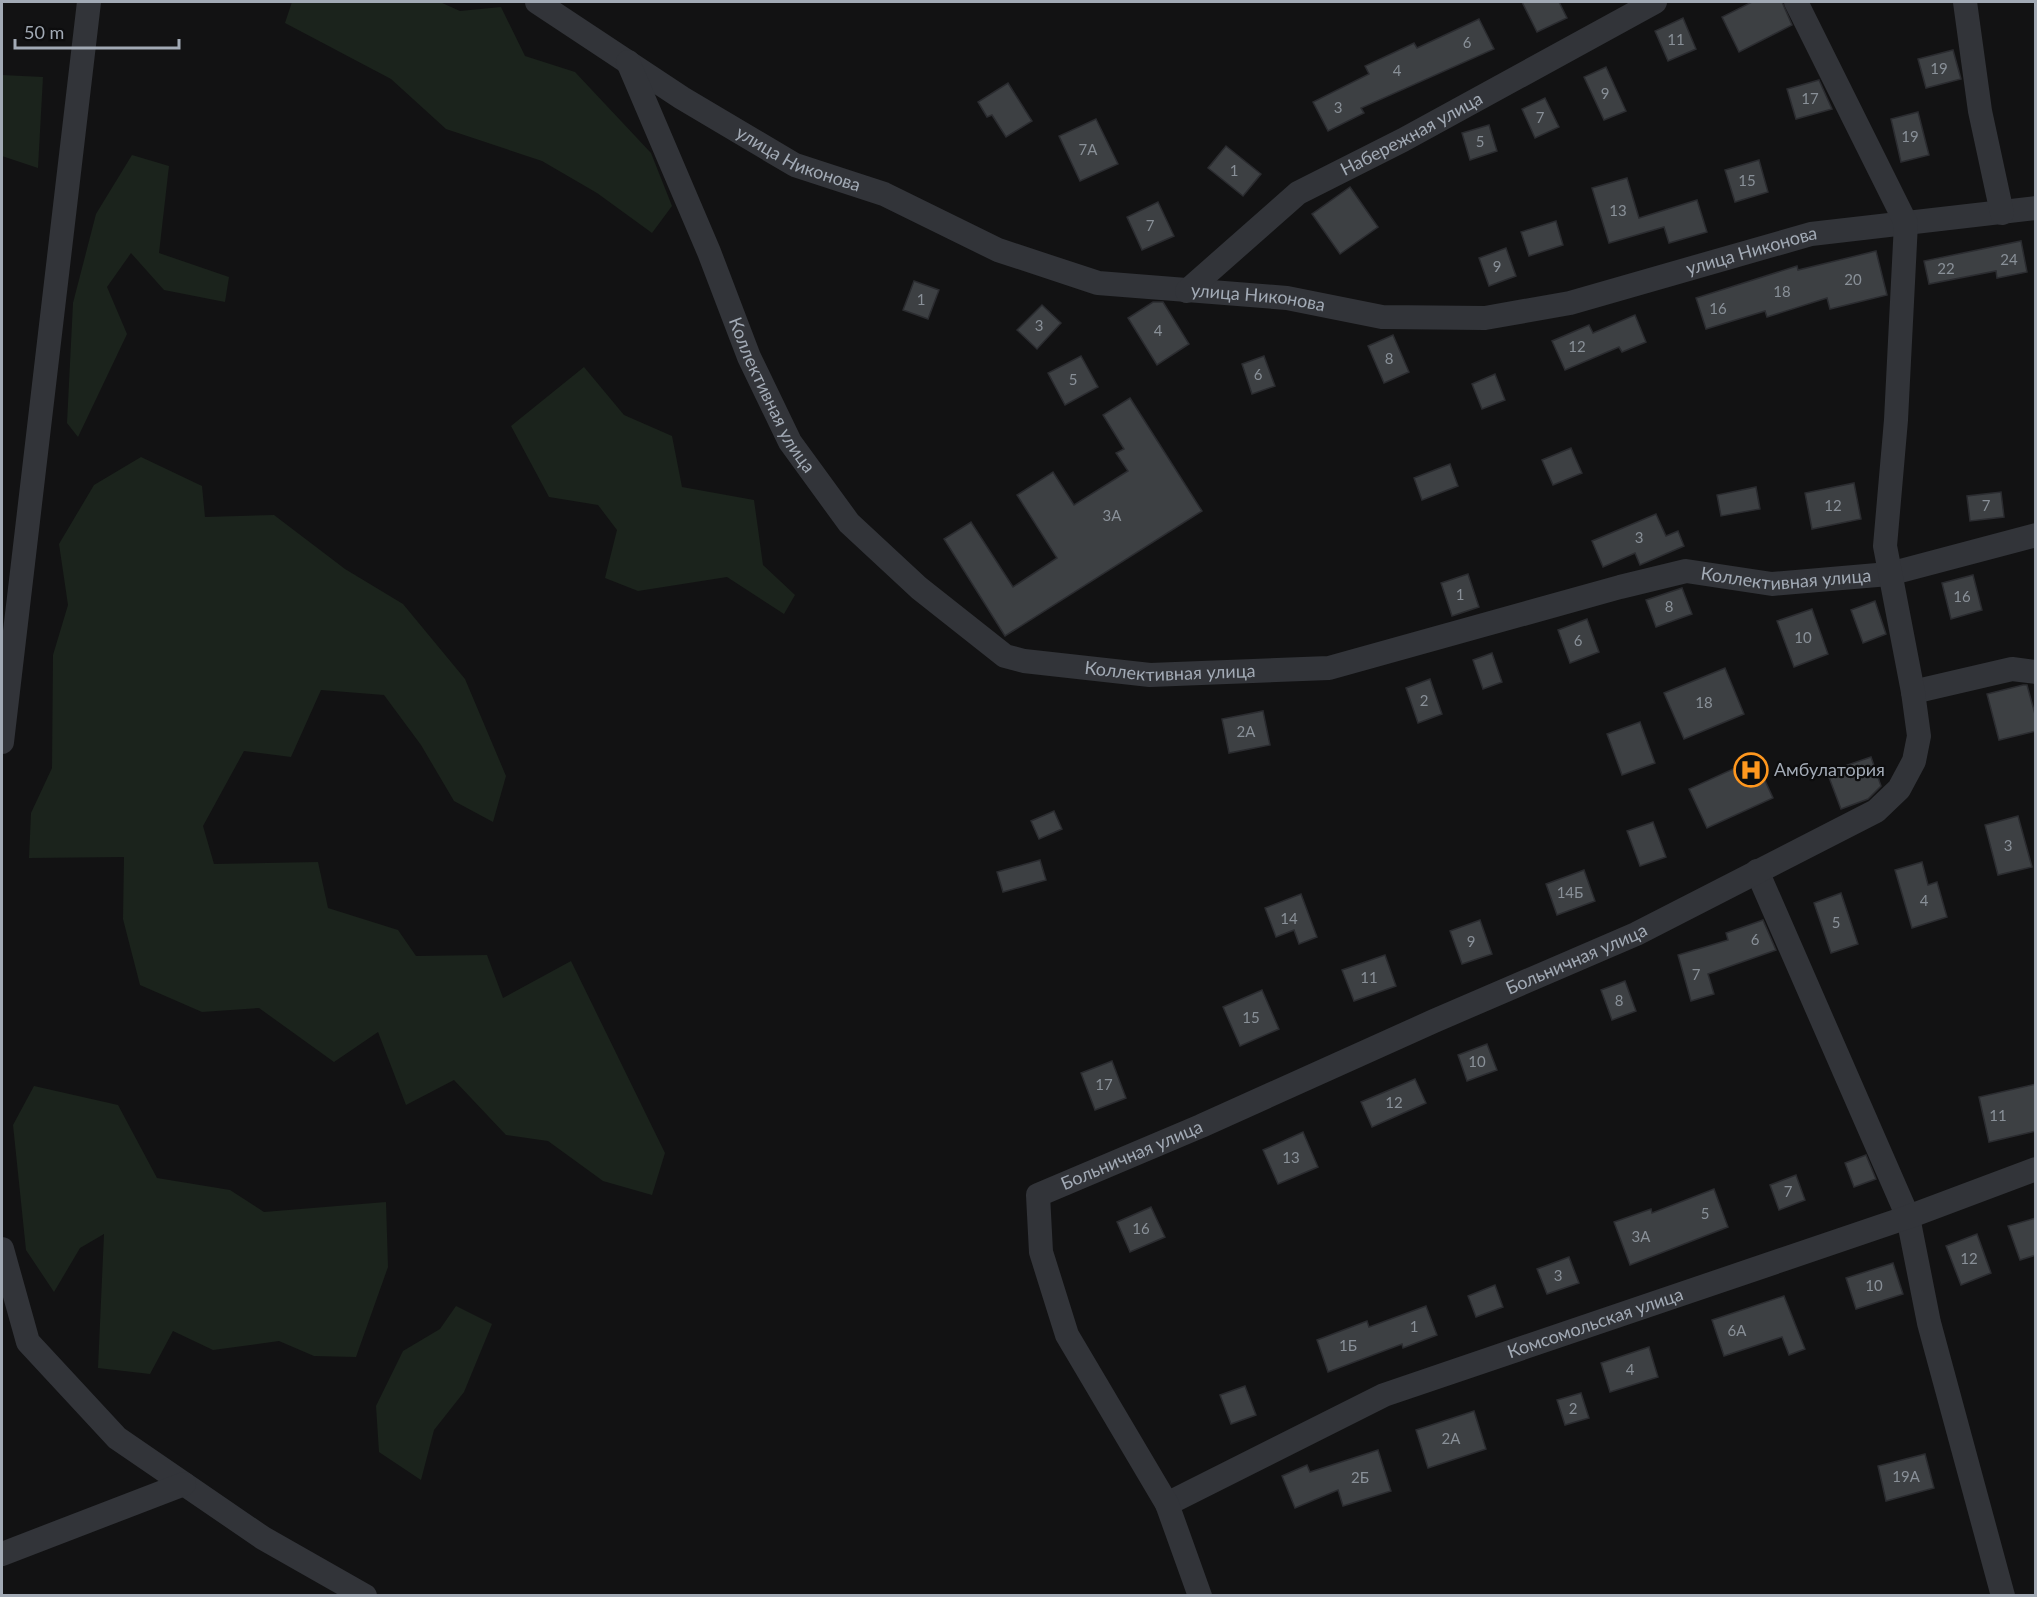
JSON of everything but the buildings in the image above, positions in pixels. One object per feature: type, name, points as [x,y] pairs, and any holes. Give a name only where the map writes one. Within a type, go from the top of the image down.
[{"type":"street","points":[[2,742],[89,2]]},
{"type":"street","name":"улица Никонова","points":[[537,2],[682,98],[795,165],[884,194],[998,250],[1098,283],[1287,298],[1382,317],[1485,318],[1570,303],[1811,234],[2036,208]]},
{"type":"street","name":"Набережная улица","points":[[1187,291],[1298,193],[1413,134],[1655,2]]},
{"type":"street","points":[[1796,2],[1906,223]]},
{"type":"street","points":[[1965,2],[1980,111],[2002,213]]},
{"type":"street","name":"Коллективная улица","points":[[628,62],[709,252],[748,357],[790,442],[849,523],[919,588],[1005,656],[1024,661],[1150,675],[1329,668],[1620,586],[1686,571],[1772,584],[1888,574],[2036,535]]},
{"type":"street","name":"Больничная улица","points":[[1167,1504],[1067,1335],[1041,1252],[1038,1195],[1201,1126],[1434,1021],[1636,934],[1876,811],[1899,789],[1914,761],[1919,736],[1913,692],[1888,574],[1885,546],[1896,420],[1906,223]]},
{"type":"street","points":[[1913,692],[2012,669],[2036,672]]},
{"type":"street","points":[[1757,871],[1908,1217],[1929,1323],[2003,1596]]},
{"type":"street","name":"Комсомольская улица","points":[[1167,1504],[1384,1395],[1908,1217],[2036,1169]]},
{"type":"street","points":[[2,1250],[28,1342],[117,1438],[263,1538],[365,1596]]},
{"type":"street","points":[[2,1554],[184,1484]]},
{"type":"street","points":[[1167,1504],[1200,1596]]},
{"type":"shaded area","points":[[292,2],[440,2],[460,11],[501,7],[525,56],[575,72],[651,153],[672,206],[652,233],[597,193],[542,161],[446,129],[391,79],[285,23]]},
{"type":"shaded area","points":[[2,75],[43,77],[38,168],[2,156]]},
{"type":"shaded area","points":[[132,155],[169,166],[159,253],[229,277],[225,302],[164,290],[131,253],[107,287],[127,334],[78,437],[67,423],[73,303],[96,214]]},
{"type":"shaded area","points":[[584,367],[624,415],[672,436],[682,487],[754,500],[763,565],[795,595],[784,614],[727,577],[638,591],[605,578],[617,530],[598,505],[549,497],[511,426]]},
{"type":"shaded area","points":[[141,457],[202,486],[205,517],[274,515],[345,569],[403,604],[465,679],[506,776],[493,822],[454,801],[421,745],[384,695],[321,690],[291,757],[244,751],[203,826],[214,864],[318,862],[328,908],[398,930],[416,956],[487,955],[503,998],[571,961],[665,1153],[652,1195],[603,1181],[548,1141],[506,1135],[454,1080],[406,1105],[378,1032],[334,1062],[259,1008],[202,1012],[140,985],[123,919],[124,857],[29,858],[31,813],[52,768],[53,655],[68,605],[59,544],[94,485]]},
{"type":"shaded area","points":[[34,1086],[118,1105],[157,1178],[230,1190],[264,1212],[386,1202],[388,1267],[356,1357],[314,1356],[279,1341],[213,1350],[173,1331],[150,1374],[98,1368],[104,1234],[80,1248],[54,1292],[26,1250],[13,1125]]},
{"type":"shaded area","points":[[456,1306],[492,1324],[464,1392],[434,1430],[421,1480],[379,1452],[376,1406],[403,1351],[440,1329]]},
{"type":"place","name":"Амбулатория","points":[[1751,770]]}]
